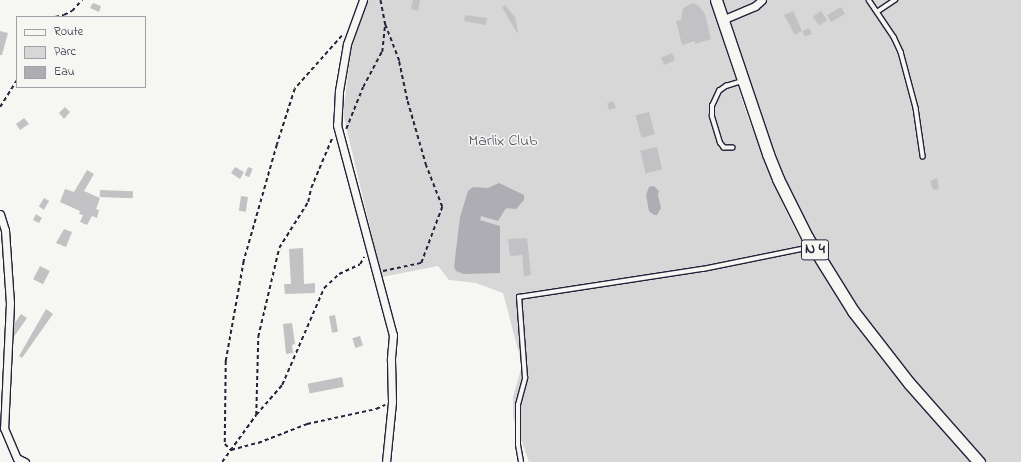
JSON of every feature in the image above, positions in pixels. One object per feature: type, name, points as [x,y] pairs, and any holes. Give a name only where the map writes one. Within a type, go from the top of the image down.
[{"type":"main road","name":"N 4","points":[[716,0],[778,179],[813,246],[853,311],[923,400],[979,462]]},
{"type":"street","points":[[362,0],[347,44],[339,91],[338,125],[393,335],[390,360],[392,402],[386,462]]},
{"type":"street","points":[[722,20],[755,6],[762,0]]},
{"type":"street","points":[[0,214],[5,230],[10,303],[4,428],[18,460],[25,462]]},
{"type":"lane","points":[[869,0],[901,52],[916,108],[923,156]]},
{"type":"lane","points":[[877,12],[895,0]]},
{"type":"lane","points":[[734,148],[724,148],[720,143],[712,116],[712,106],[719,91],[726,86],[743,81]]},
{"type":"lane","points":[[521,462],[518,445],[518,405],[525,378],[519,297],[703,269],[813,246]]},
{"type":"path","points":[[58,16],[72,11],[82,0]]},
{"type":"path","points":[[377,272],[421,263],[442,207],[426,166],[407,100],[399,61],[385,24],[380,0]]},
{"type":"path","points":[[341,138],[351,120],[363,87],[382,52],[385,24]]},
{"type":"path","points":[[231,450],[225,444],[226,361],[244,261],[294,89],[343,35]]},
{"type":"path","points":[[0,107],[16,82]]},
{"type":"path","points":[[256,415],[258,337],[279,248],[308,202],[310,188],[338,125]]},
{"type":"path","points":[[222,462],[256,415],[282,384],[324,288],[339,274],[360,264],[370,246]]},
{"type":"path","points":[[231,450],[258,443],[307,424],[376,409],[392,402]]},
{"type":"green space","name":"Marlix Club","points":[[368,0],[710,0],[748,118],[785,209],[800,239],[807,237],[768,154],[716,0],[1021,0],[1021,462],[529,462],[513,417],[513,397],[522,365],[503,293],[476,283],[449,280],[438,266],[382,277],[343,114],[351,51],[365,5]]},
{"type":"water","points":[[499,183],[524,195],[524,200],[516,209],[506,208],[498,221],[481,216],[480,220],[500,226],[500,273],[464,274],[456,271],[454,267],[460,217],[468,191],[473,187],[488,188]]},
{"type":"water","points":[[654,186],[659,191],[658,195],[661,208],[657,215],[654,215],[649,211],[646,195],[649,187]]},
{"type":"building","points":[[413,0],[420,0],[418,11],[411,9]]},
{"type":"building","points":[[93,3],[101,6],[99,12],[90,8]]},
{"type":"building","points":[[693,3],[699,6],[705,14],[711,39],[695,44],[695,41],[682,45],[676,21],[681,20],[683,8]]},
{"type":"building","points":[[505,5],[515,17],[517,33],[502,7]]},
{"type":"building","points":[[841,7],[845,14],[831,22],[827,15]]},
{"type":"building","points":[[793,11],[802,31],[795,35],[784,15]]},
{"type":"building","points":[[821,11],[827,20],[819,26],[813,17]]},
{"type":"building","points":[[465,15],[487,18],[486,25],[464,21]]},
{"type":"building","points":[[809,28],[812,34],[805,36],[802,31]]},
{"type":"building","points":[[0,31],[8,33],[2,55],[0,55]]},
{"type":"building","points":[[672,53],[675,60],[664,65],[661,58]]},
{"type":"building","points":[[613,101],[616,108],[609,110],[607,103]]},
{"type":"building","points":[[65,107],[70,112],[64,119],[59,113]]},
{"type":"building","points":[[649,112],[655,134],[641,138],[635,116]]},
{"type":"building","points":[[24,118],[29,124],[20,130],[16,124]]},
{"type":"building","points":[[657,147],[662,169],[646,173],[640,151]]},
{"type":"building","points":[[235,167],[244,172],[240,179],[231,173]]},
{"type":"building","points":[[248,167],[253,169],[249,177],[245,175]]},
{"type":"building","points":[[87,170],[94,174],[84,191],[100,198],[96,209],[99,210],[97,218],[92,216],[87,225],[80,222],[83,215],[79,214],[80,211],[60,202],[65,189],[74,192]]},
{"type":"building","points":[[937,178],[939,189],[933,190],[930,181]]},
{"type":"building","points":[[100,190],[133,191],[133,198],[100,197]]},
{"type":"building","points":[[241,196],[248,197],[246,212],[239,211]]},
{"type":"building","points":[[44,198],[49,201],[44,210],[39,207]]},
{"type":"building","points":[[36,214],[42,218],[39,223],[33,220]]},
{"type":"building","points":[[64,229],[72,232],[66,247],[56,243]]},
{"type":"building","points":[[527,238],[531,275],[524,276],[522,255],[510,256],[508,239]]},
{"type":"building","points":[[303,248],[304,284],[315,283],[315,293],[285,294],[284,284],[291,284],[289,249]]},
{"type":"building","points":[[40,266],[50,271],[43,284],[33,279]]},
{"type":"building","points":[[46,309],[53,314],[22,358],[19,356]]},
{"type":"building","points":[[21,314],[27,318],[13,338],[14,324]]},
{"type":"building","points":[[335,315],[338,332],[332,333],[329,316]]},
{"type":"building","points":[[292,323],[295,344],[292,345],[293,353],[286,354],[283,324]]},
{"type":"building","points":[[360,336],[363,346],[355,348],[352,338]]},
{"type":"building","points":[[342,377],[344,387],[310,393],[308,384]]}]
